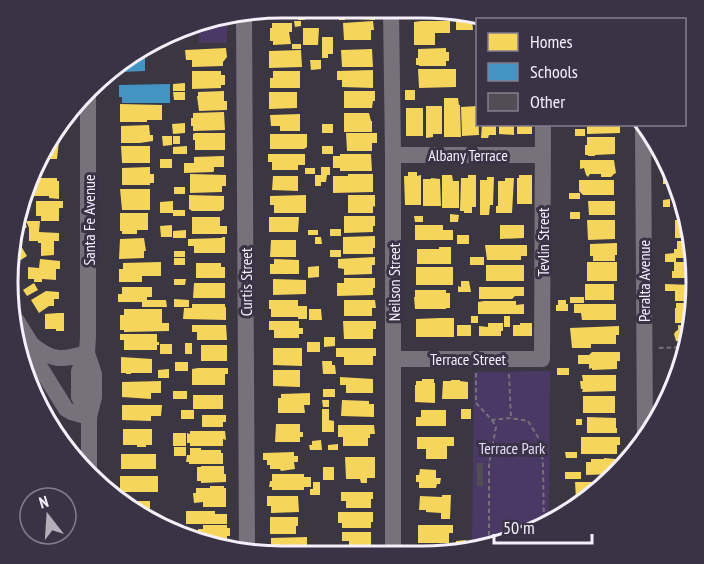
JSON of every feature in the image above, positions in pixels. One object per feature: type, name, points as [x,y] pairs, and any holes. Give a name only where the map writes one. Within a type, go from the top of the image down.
[{"type":"street","name":"Neilson Street","points":[[392,18],[393,546]]},
{"type":"street","name":"Curtis Street","points":[[244,21],[247,544]]},
{"type":"street","name":"Santa Fe Avenue","points":[[88,103],[87,353],[94,374],[94,397],[89,417],[89,462]]},
{"type":"street","name":"Tevlin Street","points":[[542,359],[543,126]]},
{"type":"street","name":"Peralta Avenue","points":[[643,137],[645,424]]},
{"type":"street","name":"Albany Terrace","points":[[393,156],[543,155]]},
{"type":"street","points":[[22,329],[36,359],[66,409],[89,417]]},
{"type":"street","points":[[30,342],[43,354],[58,358],[70,358],[87,353]]},
{"type":"street","name":"Terrace Street","points":[[394,359],[542,359]]},
{"type":"path","points":[[644,348],[678,347]]},
{"type":"path","points":[[476,359],[476,403],[496,427],[489,464],[489,537]]},
{"type":"path","points":[[509,359],[511,418]]},
{"type":"path","points":[[492,420],[511,418],[528,421],[541,442],[544,516]]},
{"type":"green space","points":[[227,24],[227,43],[199,43],[199,31]]},
{"type":"green space","name":"Terrace Park","points":[[550,371],[549,514],[507,532],[472,541],[474,372]]},
{"type":"building: Homes","points":[[375,18],[375,20],[359,19]]},
{"type":"building: Homes","points":[[456,20],[472,23],[473,30],[456,30]]},
{"type":"building: Homes","points":[[294,21],[301,21],[301,26],[295,27]]},
{"type":"building: Homes","points":[[373,21],[374,30],[371,30],[371,40],[344,40],[343,23]]},
{"type":"building: Homes","points":[[450,21],[450,33],[435,33],[435,45],[414,45],[414,22]]},
{"type":"building: Homes","points":[[272,23],[292,23],[292,32],[289,32],[291,44],[273,45],[273,41],[270,41]]},
{"type":"building: Homes","points":[[303,28],[319,28],[318,45],[303,45]]},
{"type":"building: Homes","points":[[322,37],[333,37],[333,54],[328,54],[328,58],[322,58]]},
{"type":"building: Homes","points":[[292,44],[301,44],[301,49],[292,49]]},
{"type":"building: Homes","points":[[226,48],[227,57],[223,66],[192,67],[192,60],[186,60],[185,50]]},
{"type":"building: Homes","points":[[446,48],[446,52],[449,52],[449,61],[446,61],[446,66],[416,65],[418,49]]},
{"type":"building: Homes","points":[[372,49],[373,67],[342,67],[341,50]]},
{"type":"building: Homes","points":[[301,50],[302,67],[269,68],[269,51]]},
{"type":"building: Homes","points":[[310,60],[321,60],[321,69],[311,70]]},
{"type":"building: Homes","points":[[418,69],[456,69],[456,87],[419,88]]},
{"type":"building: Homes","points":[[373,70],[373,88],[342,87],[342,80],[337,80],[337,71]]},
{"type":"building: Homes","points":[[192,71],[221,71],[221,75],[225,75],[225,85],[221,85],[221,88],[192,89]]},
{"type":"building: Homes","points":[[273,71],[300,71],[300,88],[270,88]]},
{"type":"building: Homes","points":[[185,83],[185,91],[173,91],[173,84]]},
{"type":"building: Homes","points":[[405,90],[415,90],[415,100],[405,100]]},
{"type":"building: Homes","points":[[224,91],[227,110],[199,111],[198,92]]},
{"type":"building: Homes","points":[[344,91],[375,91],[372,108],[344,108]]},
{"type":"building: Homes","points":[[173,92],[185,92],[185,100],[174,100]]},
{"type":"building: Homes","points":[[269,92],[297,92],[297,108],[269,109]]},
{"type":"building: Homes","points":[[444,98],[458,98],[461,137],[444,137]]},
{"type":"building: Homes","points":[[120,104],[162,105],[162,120],[120,122]]},
{"type":"building: Homes","points":[[426,106],[442,106],[442,134],[433,134],[433,137],[426,138]]},
{"type":"building: Homes","points":[[476,106],[476,126],[479,126],[479,135],[462,136],[461,107]]},
{"type":"building: Homes","points":[[406,108],[423,108],[423,136],[406,136]]},
{"type":"building: Homes","points":[[224,112],[225,130],[193,131],[191,118],[193,118],[193,113]]},
{"type":"building: Homes","points":[[344,113],[369,113],[372,132],[344,132]]},
{"type":"building: Homes","points":[[300,114],[300,131],[280,131],[280,126],[271,126],[270,115]]},
{"type":"building: Homes","points":[[185,123],[185,133],[173,134],[172,124]]},
{"type":"building: Homes","points":[[322,124],[333,124],[333,133],[322,133]]},
{"type":"building: Homes","points":[[149,125],[153,141],[121,143],[121,126]]},
{"type":"building: Homes","points":[[482,126],[496,126],[496,135],[481,138]]},
{"type":"building: Homes","points":[[499,126],[514,126],[514,135],[499,134]]},
{"type":"building: Homes","points":[[517,126],[532,126],[532,134],[517,134]]},
{"type":"building: Homes","points":[[587,126],[620,126],[620,133],[587,134]]},
{"type":"building: Homes","points":[[575,129],[585,129],[585,136],[575,136]]},
{"type":"building: Homes","points":[[225,133],[225,150],[195,150],[193,134]]},
{"type":"building: Homes","points":[[346,133],[377,133],[377,143],[372,143],[372,151],[347,151]]},
{"type":"building: Homes","points":[[270,134],[307,134],[307,147],[304,149],[270,149]]},
{"type":"building: Homes","points":[[162,136],[172,136],[172,145],[163,146]]},
{"type":"building: Homes","points":[[173,136],[180,136],[180,144],[173,144]]},
{"type":"building: Homes","points":[[587,137],[615,137],[615,154],[585,155]]},
{"type":"building: Homes","points":[[59,141],[57,159],[48,159]]},
{"type":"building: Homes","points":[[121,146],[150,146],[150,163],[122,163]]},
{"type":"building: Homes","points":[[187,146],[187,154],[173,154],[173,147]]},
{"type":"building: Homes","points":[[322,146],[333,146],[333,154],[322,154]]},
{"type":"building: Homes","points":[[268,154],[305,154],[305,165],[298,165],[298,170],[272,170],[272,162],[268,162]]},
{"type":"building: Homes","points":[[340,154],[371,154],[372,171],[340,171],[340,168],[333,168],[333,156],[340,156]]},
{"type":"building: Homes","points":[[224,156],[224,167],[214,167],[213,172],[184,173],[184,163],[194,163],[194,157]]},
{"type":"building: Homes","points":[[160,159],[172,159],[172,168],[160,168]]},
{"type":"building: Homes","points":[[580,160],[614,160],[616,173],[611,177],[590,174],[588,177],[584,168],[580,169]]},
{"type":"building: Homes","points":[[150,167],[150,174],[154,174],[154,183],[122,185],[122,168]]},
{"type":"building: Homes","points":[[321,167],[330,167],[330,175],[327,175],[326,182],[321,182],[321,186],[315,186],[315,175],[321,175]]},
{"type":"building: Homes","points":[[305,168],[315,168],[315,174],[305,174]]},
{"type":"building: Homes","points":[[408,172],[417,172],[417,176],[421,175],[421,205],[405,205],[404,176],[408,176]]},
{"type":"building: Homes","points":[[190,174],[226,175],[226,186],[222,186],[222,192],[190,193]]},
{"type":"building: Homes","points":[[348,174],[373,174],[373,192],[333,193],[333,176],[348,176]]},
{"type":"building: Homes","points":[[442,175],[452,175],[453,181],[459,181],[459,208],[442,208]]},
{"type":"building: Homes","points":[[468,175],[476,175],[476,207],[472,207],[472,213],[464,213],[460,211],[461,178],[468,178]]},
{"type":"building: Homes","points":[[519,175],[532,175],[532,204],[517,204]]},
{"type":"building: Homes","points":[[273,176],[298,176],[298,191],[272,190]]},
{"type":"building: Homes","points":[[487,177],[494,177],[493,205],[490,205],[489,215],[480,215],[480,180],[487,180]]},
{"type":"building: Homes","points":[[39,178],[57,178],[59,181],[59,199],[49,198],[49,196],[33,196]]},
{"type":"building: Homes","points":[[505,178],[514,178],[512,213],[496,213],[498,181],[505,181]]},
{"type":"building: Homes","points":[[423,179],[440,179],[441,206],[423,206]]},
{"type":"building: Homes","points":[[579,180],[614,180],[614,195],[583,195],[579,191]]},
{"type":"building: Homes","points":[[174,187],[185,187],[185,194],[174,194]]},
{"type":"building: Homes","points":[[120,189],[150,189],[150,210],[122,210]]},
{"type":"building: Homes","points":[[569,193],[580,193],[580,199],[569,199]]},
{"type":"building: Homes","points":[[189,195],[224,196],[224,209],[221,211],[192,211],[189,209]]},
{"type":"building: Homes","points":[[306,195],[306,213],[274,213],[274,205],[270,205],[270,196]]},
{"type":"building: Homes","points":[[348,195],[375,195],[373,213],[348,213]]},
{"type":"building: Homes","points":[[670,199],[670,207],[663,207],[663,200]]},
{"type":"building: Homes","points":[[36,201],[63,201],[63,208],[59,208],[59,221],[41,221],[41,216],[36,216]]},
{"type":"building: Homes","points":[[173,201],[173,210],[185,210],[185,216],[160,213],[160,202]]},
{"type":"building: Homes","points":[[588,201],[615,201],[615,215],[589,215]]},
{"type":"building: Homes","points":[[570,212],[580,212],[580,219],[570,219]]},
{"type":"building: Homes","points":[[120,213],[148,213],[148,230],[137,230],[137,234],[122,234]]},
{"type":"building: Homes","points":[[450,214],[459,215],[458,222],[450,222]]},
{"type":"building: Homes","points":[[344,216],[375,216],[373,232],[344,233]]},
{"type":"building: Homes","points":[[414,216],[423,216],[423,222],[415,222]]},
{"type":"building: Homes","points":[[192,217],[220,217],[220,226],[227,226],[227,234],[192,234]]},
{"type":"building: Homes","points":[[269,217],[299,217],[298,232],[269,232]]},
{"type":"building: Homes","points":[[587,220],[615,220],[615,239],[588,240]]},
{"type":"building: Homes","points":[[675,220],[678,220],[682,238],[675,238]]},
{"type":"building: Homes","points":[[26,221],[40,221],[39,232],[59,233],[59,241],[54,241],[54,255],[41,256],[41,243],[29,241],[29,228]]},
{"type":"building: Homes","points":[[172,225],[172,237],[161,237],[160,226]]},
{"type":"building: Homes","points":[[415,225],[443,225],[443,230],[453,230],[453,240],[415,240]]},
{"type":"building: Homes","points":[[500,225],[524,225],[524,238],[500,239]]},
{"type":"building: Homes","points":[[330,229],[341,229],[341,236],[330,236]]},
{"type":"building: Homes","points":[[186,230],[186,238],[173,238],[173,231]]},
{"type":"building: Homes","points":[[308,230],[318,230],[318,235],[308,235]]},
{"type":"building: Homes","points":[[457,235],[469,235],[469,244],[457,244]]},
{"type":"building: Homes","points":[[375,236],[373,254],[343,254],[343,237]]},
{"type":"building: Homes","points":[[225,237],[225,253],[194,253],[194,246],[188,246],[188,239]]},
{"type":"building: Homes","points":[[315,237],[321,237],[322,244],[315,244]]},
{"type":"building: Homes","points":[[144,238],[146,251],[144,251],[144,258],[119,259],[120,239]]},
{"type":"building: Homes","points":[[271,240],[296,240],[296,257],[270,257]]},
{"type":"building: Homes","points":[[677,241],[683,241],[685,258],[676,258],[676,262],[665,262],[665,254],[674,253],[674,249],[677,249]]},
{"type":"building: Homes","points":[[617,243],[615,261],[593,261],[593,256],[590,256],[590,244]]},
{"type":"building: Homes","points":[[20,245],[27,256],[19,261]]},
{"type":"building: Homes","points":[[485,245],[527,245],[527,256],[521,256],[521,260],[487,260]]},
{"type":"building: Homes","points":[[439,247],[451,247],[451,264],[417,264],[417,249],[439,249]]},
{"type":"building: Homes","points":[[330,250],[341,250],[341,257],[330,257]]},
{"type":"building: Homes","points":[[174,251],[185,251],[185,257],[174,257]]},
{"type":"building: Homes","points":[[375,257],[372,274],[344,275],[344,269],[338,268],[338,259]]},
{"type":"building: Homes","points":[[470,257],[484,257],[484,265],[470,265]]},
{"type":"building: Homes","points":[[174,258],[185,258],[185,265],[174,265]]},
{"type":"building: Homes","points":[[40,259],[60,261],[60,269],[56,269],[56,280],[42,279],[42,282],[34,282],[34,279],[28,279],[28,267],[39,268]]},
{"type":"building: Homes","points":[[274,259],[299,260],[299,274],[270,274],[270,264],[274,264]]},
{"type":"building: Homes","points":[[161,262],[161,276],[142,276],[142,282],[119,282],[119,269],[123,269],[123,263]]},
{"type":"building: Homes","points":[[587,262],[617,262],[617,281],[587,281]]},
{"type":"building: Homes","points":[[674,262],[685,262],[686,278],[672,278],[672,271],[674,271]]},
{"type":"building: Homes","points":[[196,263],[221,263],[221,267],[225,267],[225,278],[196,278]]},
{"type":"building: Homes","points":[[486,265],[524,265],[524,281],[486,281]]},
{"type":"building: Homes","points":[[319,266],[319,277],[308,278],[308,267]]},
{"type":"building: Homes","points":[[416,267],[453,267],[453,285],[416,285]]},
{"type":"building: Homes","points":[[344,278],[375,278],[373,295],[337,296],[337,283],[344,283]]},
{"type":"building: Homes","points":[[174,279],[186,279],[185,285],[174,285]]},
{"type":"building: Homes","points":[[273,279],[306,280],[306,294],[273,295]]},
{"type":"building: Homes","points":[[461,281],[469,281],[471,292],[458,292]]},
{"type":"building: Homes","points":[[34,283],[38,290],[27,296],[23,290]]},
{"type":"building: Homes","points":[[194,283],[225,283],[225,298],[193,298]]},
{"type":"building: Homes","points":[[585,284],[614,284],[614,300],[585,300]]},
{"type":"building: Homes","points":[[665,284],[686,285],[685,301],[675,301],[675,291],[665,291]]},
{"type":"building: Homes","points":[[122,287],[152,287],[152,297],[147,297],[147,300],[166,300],[167,307],[142,307],[142,302],[118,302],[118,294],[122,294]]},
{"type":"building: Homes","points":[[479,287],[524,287],[524,296],[515,296],[512,299],[479,299]]},
{"type":"building: Homes","points":[[415,290],[446,290],[446,293],[450,293],[450,308],[415,309]]},
{"type":"building: Homes","points":[[46,291],[59,292],[59,299],[54,299],[54,306],[49,306],[39,313],[31,300]]},
{"type":"building: Homes","points":[[570,297],[584,297],[584,303],[570,303]]},
{"type":"building: Homes","points":[[174,299],[189,300],[189,307],[174,307]]},
{"type":"building: Homes","points":[[269,300],[298,300],[298,306],[307,306],[307,319],[271,317]]},
{"type":"building: Homes","points":[[344,300],[375,300],[376,308],[372,308],[372,316],[344,316]]},
{"type":"building: Homes","points":[[558,300],[566,300],[568,311],[556,311]]},
{"type":"building: Homes","points":[[516,301],[516,305],[524,304],[524,314],[478,314],[478,302]]},
{"type":"building: Homes","points":[[676,303],[685,303],[683,323],[675,323]]},
{"type":"building: Homes","points":[[192,304],[225,304],[226,320],[183,319],[184,308],[192,308]]},
{"type":"building: Homes","points":[[574,304],[616,304],[616,320],[582,320],[581,313],[574,313]]},
{"type":"building: Homes","points":[[124,309],[162,309],[162,323],[169,323],[169,331],[124,332],[120,330],[120,315],[124,315]]},
{"type":"building: Homes","points":[[309,309],[321,309],[322,320],[309,320]]},
{"type":"building: Homes","points":[[64,313],[64,331],[45,329],[45,314]]},
{"type":"building: Homes","points":[[471,316],[478,316],[478,323],[471,323]]},
{"type":"building: Homes","points":[[504,316],[510,316],[510,327],[504,327]]},
{"type":"building: Homes","points":[[454,318],[454,337],[416,337],[416,319]]},
{"type":"building: Homes","points":[[269,321],[299,321],[299,328],[303,328],[303,334],[299,334],[299,338],[274,338],[274,330],[269,330]]},
{"type":"building: Homes","points":[[343,321],[376,321],[373,339],[344,339]]},
{"type":"building: Homes","points":[[488,323],[503,323],[501,336],[479,336],[479,326],[488,327]]},
{"type":"building: Homes","points":[[520,323],[532,323],[532,336],[513,336],[513,325],[520,325]]},
{"type":"building: Homes","points":[[192,325],[226,325],[227,340],[197,340],[197,332],[192,332]]},
{"type":"building: Homes","points":[[457,325],[471,325],[471,336],[457,336]]},
{"type":"building: Homes","points":[[678,325],[682,325],[679,341],[676,341],[674,334],[678,330]]},
{"type":"building: Homes","points":[[619,326],[616,344],[591,344],[591,348],[572,348],[570,328]]},
{"type":"building: Homes","points":[[120,334],[157,334],[159,345],[157,345],[157,350],[124,350],[124,340],[120,340]]},
{"type":"building: Homes","points":[[324,337],[335,337],[335,346],[324,347]]},
{"type":"building: Homes","points":[[307,342],[320,342],[320,352],[307,352]]},
{"type":"building: Homes","points":[[185,343],[192,343],[192,354],[185,354]]},
{"type":"building: Homes","points":[[160,344],[172,344],[172,354],[160,354]]},
{"type":"building: Homes","points":[[201,345],[227,345],[227,361],[201,361]]},
{"type":"building: Homes","points":[[273,348],[302,348],[302,366],[273,365]]},
{"type":"building: Homes","points":[[336,348],[376,348],[376,356],[373,356],[373,365],[344,365],[344,357],[336,357]]},
{"type":"building: Homes","points":[[592,352],[620,352],[617,369],[592,370],[592,368],[589,369],[589,364],[578,364],[578,355],[589,355]]},
{"type":"building: Homes","points":[[121,357],[152,359],[152,373],[121,373]]},
{"type":"building: Homes","points":[[322,361],[332,361],[336,374],[323,374]]},
{"type":"building: Homes","points":[[175,362],[188,362],[188,371],[175,371]]},
{"type":"building: Homes","points":[[228,368],[228,374],[225,374],[225,385],[192,385],[192,369]]},
{"type":"building: Homes","points":[[557,368],[569,368],[569,375],[557,375]]},
{"type":"building: Homes","points":[[169,369],[169,378],[158,378],[158,370]]},
{"type":"building: Homes","points":[[273,370],[300,370],[300,387],[273,386]]},
{"type":"building: Homes","points":[[582,375],[616,375],[616,391],[582,392],[580,381],[583,381]]},
{"type":"building: Homes","points":[[340,377],[373,379],[373,393],[346,393],[346,385],[340,385]]},
{"type":"building: Homes","points":[[422,379],[434,379],[435,403],[415,402],[416,381],[422,381]]},
{"type":"building: Homes","points":[[161,381],[161,393],[151,393],[151,399],[122,397],[122,382]]},
{"type":"building: Homes","points":[[443,381],[468,382],[468,399],[442,399]]},
{"type":"building: Homes","points":[[323,389],[335,389],[335,397],[323,397]]},
{"type":"building: Homes","points":[[173,391],[187,391],[187,399],[173,399]]},
{"type":"building: Homes","points":[[310,393],[310,405],[304,405],[305,413],[278,413],[278,398],[281,398],[281,394]]},
{"type":"building: Homes","points":[[193,395],[223,395],[223,409],[193,409]]},
{"type":"building: Homes","points":[[583,396],[615,396],[615,413],[583,413]]},
{"type":"building: Homes","points":[[322,400],[329,400],[329,407],[323,407]]},
{"type":"building: Homes","points":[[342,400],[369,401],[369,404],[374,404],[374,417],[341,416]]},
{"type":"building: Homes","points":[[122,405],[162,405],[161,416],[151,416],[151,421],[122,420]]},
{"type":"building: Homes","points":[[322,409],[329,409],[329,420],[334,421],[334,432],[322,432]]},
{"type":"building: Homes","points":[[461,409],[471,409],[471,419],[461,419]]},
{"type":"building: Homes","points":[[181,410],[194,410],[194,419],[181,419]]},
{"type":"building: Homes","points":[[421,410],[446,410],[446,426],[416,426],[416,417],[421,417]]},
{"type":"building: Homes","points":[[202,415],[226,415],[226,422],[223,422],[223,427],[202,427]]},
{"type":"building: Homes","points":[[587,417],[616,418],[617,433],[587,433]]},
{"type":"building: Homes","points":[[576,419],[582,419],[582,425],[576,425]]},
{"type":"building: Homes","points":[[276,424],[300,424],[303,437],[300,437],[300,442],[275,442]]},
{"type":"building: Homes","points":[[338,425],[374,425],[375,434],[370,434],[368,446],[343,446],[343,437],[338,437]]},
{"type":"building: Homes","points":[[123,429],[152,429],[152,445],[137,447],[137,445],[123,445]]},
{"type":"building: Homes","points":[[190,431],[225,431],[226,440],[223,439],[223,446],[190,446],[190,443],[187,443],[187,433],[190,434]]},
{"type":"building: Homes","points":[[173,433],[186,433],[186,446],[173,446]]},
{"type":"building: Homes","points":[[417,437],[454,437],[454,446],[447,446],[447,459],[426,459],[426,449],[417,449]]},
{"type":"building: Homes","points":[[581,437],[620,437],[617,454],[581,454]]},
{"type":"building: Homes","points":[[321,440],[322,450],[310,450],[309,445],[312,445],[312,441]]},
{"type":"building: Homes","points":[[338,444],[338,450],[328,450],[328,445]]},
{"type":"building: Homes","points":[[174,447],[186,447],[186,456],[174,456]]},
{"type":"building: Homes","points":[[190,448],[221,450],[223,464],[189,464],[186,462],[187,455],[190,455]]},
{"type":"building: Homes","points":[[294,452],[294,456],[298,456],[298,462],[294,462],[295,469],[281,471],[270,469],[267,460],[263,460],[263,453]]},
{"type":"building: Homes","points":[[565,452],[577,452],[577,458],[566,458]]},
{"type":"building: Homes","points":[[121,454],[156,454],[156,469],[121,469]]},
{"type":"building: Homes","points":[[345,457],[375,457],[375,478],[367,478],[367,483],[361,483],[360,479],[346,479]]},
{"type":"building: Homes","points":[[591,459],[616,461],[603,474],[586,475],[586,462],[591,462]]},
{"type":"building: Homes","points":[[224,466],[226,482],[201,483],[197,481],[197,467]]},
{"type":"building: Homes","points":[[323,467],[334,467],[334,480],[323,480]]},
{"type":"building: Homes","points":[[420,469],[436,470],[436,478],[441,478],[440,484],[437,484],[436,488],[419,488],[416,475],[419,475]]},
{"type":"building: Homes","points":[[565,472],[581,472],[581,479],[565,479]]},
{"type":"building: Homes","points":[[272,474],[304,474],[304,477],[311,477],[311,487],[304,487],[304,490],[272,490],[272,487],[269,487]]},
{"type":"building: Homes","points":[[120,476],[158,476],[158,492],[120,490]]},
{"type":"building: Homes","points":[[313,482],[320,482],[320,495],[310,495]]},
{"type":"building: Homes","points":[[575,482],[594,482],[576,497]]},
{"type":"building: Homes","points":[[210,486],[226,488],[226,507],[203,507],[203,502],[194,503],[193,493],[196,493],[196,488],[210,488]]},
{"type":"building: Homes","points":[[341,492],[373,492],[371,508],[346,508],[346,501],[341,501]]},
{"type":"building: Homes","points":[[442,495],[451,495],[450,519],[441,519],[441,513],[419,510],[420,496],[442,497]]},
{"type":"building: Homes","points":[[267,496],[298,496],[299,512],[271,513],[271,506],[267,506]]},
{"type":"building: Homes","points":[[134,501],[150,501],[150,511]]},
{"type":"building: Homes","points":[[186,511],[215,511],[215,514],[227,514],[227,524],[186,524]]},
{"type":"building: Homes","points":[[338,512],[373,512],[371,528],[342,528],[342,523],[338,523]]},
{"type":"building: Homes","points":[[270,517],[298,517],[296,534],[270,534]]},
{"type":"building: Homes","points":[[203,525],[227,525],[227,528],[230,528],[230,536],[222,539],[198,532],[198,529],[203,529]]},
{"type":"building: Homes","points":[[418,525],[453,525],[453,533],[449,533],[449,543],[418,543]]},
{"type":"building: Homes","points":[[342,532],[371,532],[371,546],[349,546],[349,541],[342,541]]},
{"type":"building: Homes","points":[[307,537],[307,546],[271,545],[271,538]]},
{"type":"building: Homes","points":[[466,540],[466,542],[456,544],[456,541]]},
{"type":"building: Schools","points":[[145,56],[145,71],[122,72]]},
{"type":"building: Schools","points":[[170,84],[170,103],[122,103],[122,97],[119,97],[119,85]]},
{"type":"building: Other","points":[[477,463],[483,463],[483,486],[477,486]]}]
